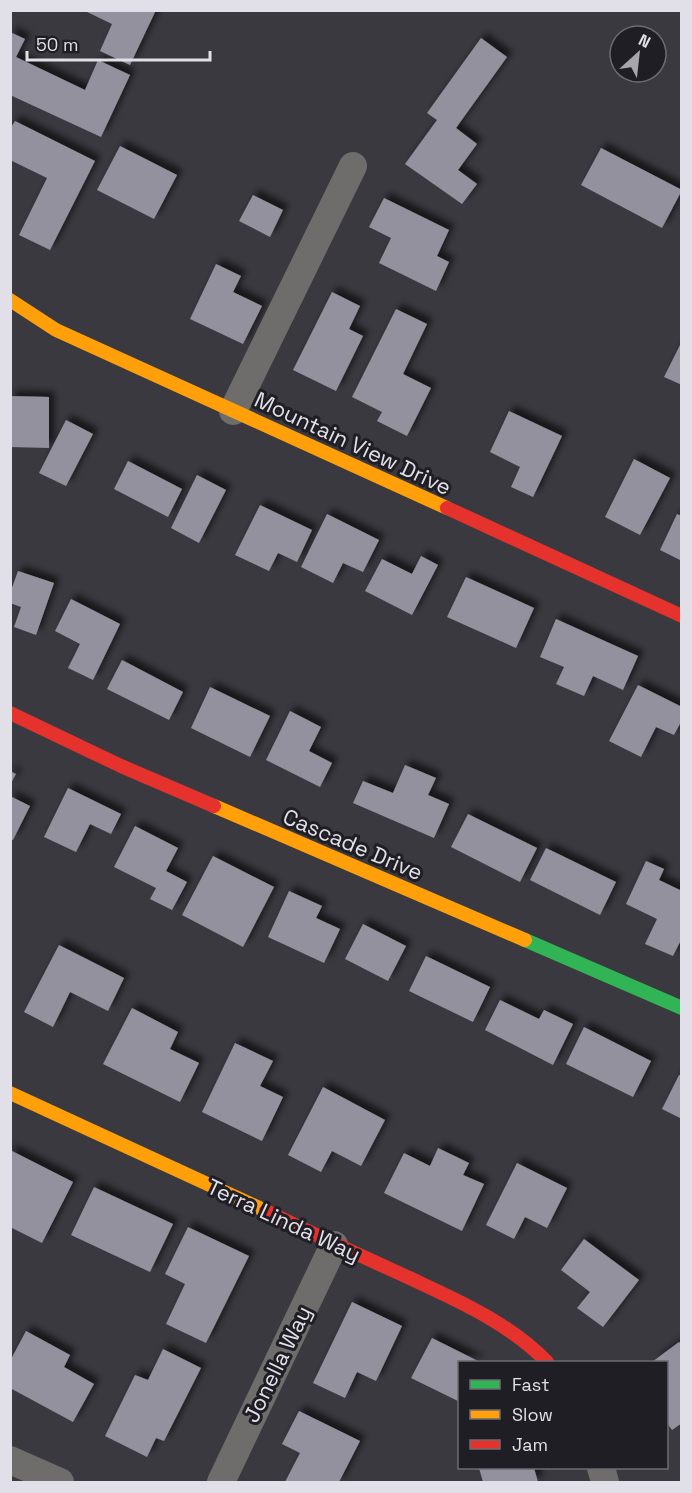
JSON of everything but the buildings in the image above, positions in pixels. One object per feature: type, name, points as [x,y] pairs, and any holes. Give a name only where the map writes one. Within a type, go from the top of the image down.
[{"type":"street","points":[[233,411],[353,166]]},
{"type":"street","name":"Mountain View Drive","points":[[10,300],[56,330],[681,616]]},
{"type":"street","name":"Cascade Drive","points":[[10,713],[121,766],[681,1008]]},
{"type":"street","name":"Terra Linda Way","points":[[10,1093],[444,1294],[503,1324],[546,1361]]},
{"type":"street","name":"Jonella Way","points":[[221,1482],[334,1245]]},
{"type":"street","points":[[10,1460],[60,1482]]},
{"type":"traffic: fast","points":[[525,940],[682,1008]]},
{"type":"traffic: slow","points":[[10,300],[56,330],[447,508]]},
{"type":"traffic: slow","points":[[214,806],[525,940]]},
{"type":"traffic: slow","points":[[10,1093],[266,1211]]},
{"type":"traffic: jam","points":[[447,508],[682,616]]},
{"type":"traffic: jam","points":[[10,713],[121,766],[214,806]]},
{"type":"traffic: jam","points":[[266,1211],[479,1312],[515,1334],[546,1361]]}]
